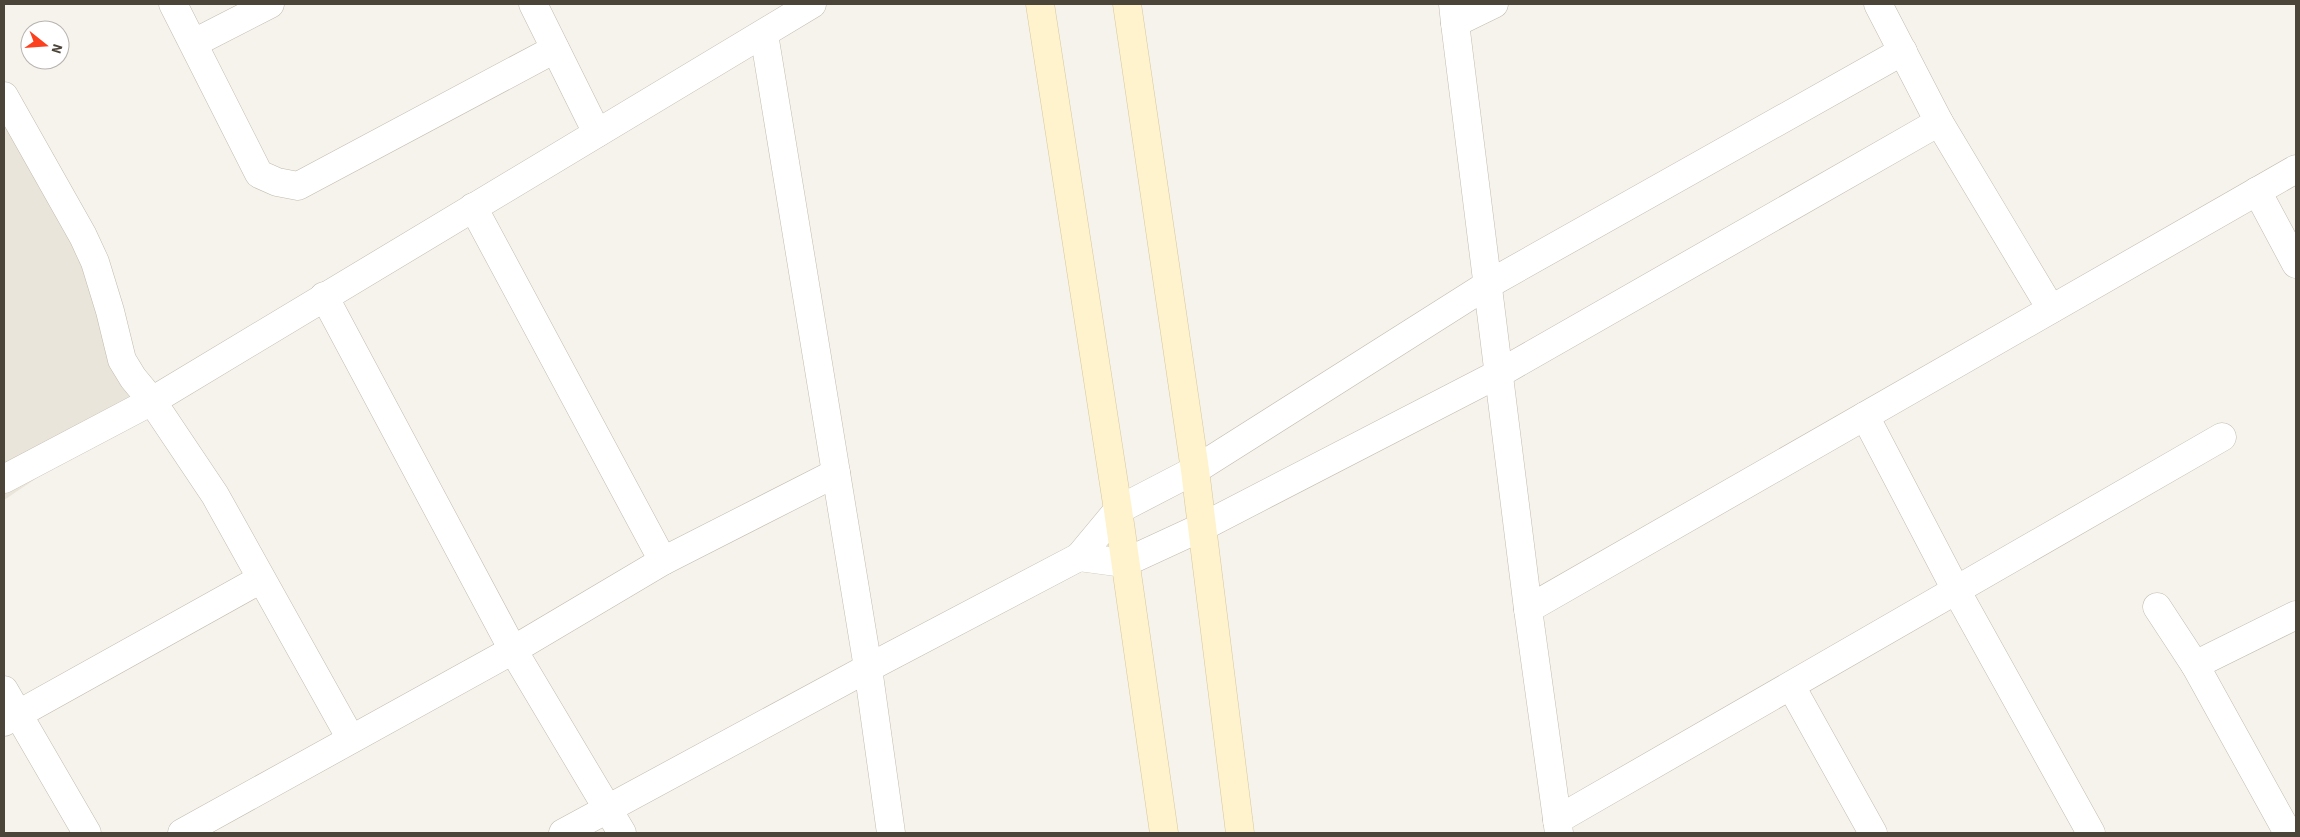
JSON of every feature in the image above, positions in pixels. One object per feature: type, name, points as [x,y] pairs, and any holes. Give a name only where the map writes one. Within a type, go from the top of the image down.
[{"type":"street","points":[[173,4],[259,174],[277,182],[298,186],[555,49]]},
{"type":"street","points":[[194,43],[270,4]]},
{"type":"street","points":[[533,4],[597,133]]},
{"type":"street","points":[[4,479],[152,401],[812,4]]},
{"type":"street","points":[[1040,4],[1118,510],[1124,563],[1164,833]]},
{"type":"street","points":[[1127,4],[1202,527],[1240,833]]},
{"type":"street","points":[[1494,4],[1454,14],[1528,609],[1558,827],[1791,686],[2222,437]]},
{"type":"street","points":[[1878,4],[1939,122],[2052,309]]},
{"type":"street","points":[[764,34],[868,668],[891,833]]},
{"type":"street","points":[[563,833],[868,668],[1079,557],[1118,510],[1194,470],[1487,285],[1903,51]]},
{"type":"street","points":[[4,96],[95,262],[110,310],[122,360],[152,401],[214,495],[351,739]]},
{"type":"street","points":[[1079,557],[1124,563],[1202,527],[1498,374],[1939,122]]},
{"type":"street","points":[[1528,609],[2296,169]]},
{"type":"street","points":[[2257,191],[2296,264]]},
{"type":"street","points":[[472,207],[664,561]]},
{"type":"street","points":[[324,296],[513,650],[622,833]]},
{"type":"street","points":[[1865,416],[1956,590],[2091,833]]},
{"type":"street","points":[[182,833],[513,650],[664,561],[836,473]]},
{"type":"street","points":[[11,718],[261,579]]},
{"type":"street","points":[[2157,607],[2195,665],[2288,833]]},
{"type":"street","points":[[2195,665],[2296,615]]},
{"type":"street","points":[[1791,686],[1873,833]]},
{"type":"street","points":[[4,690],[11,718],[87,833]]},
{"type":"shaded area","points":[[4,111],[152,401],[4,500]]}]
